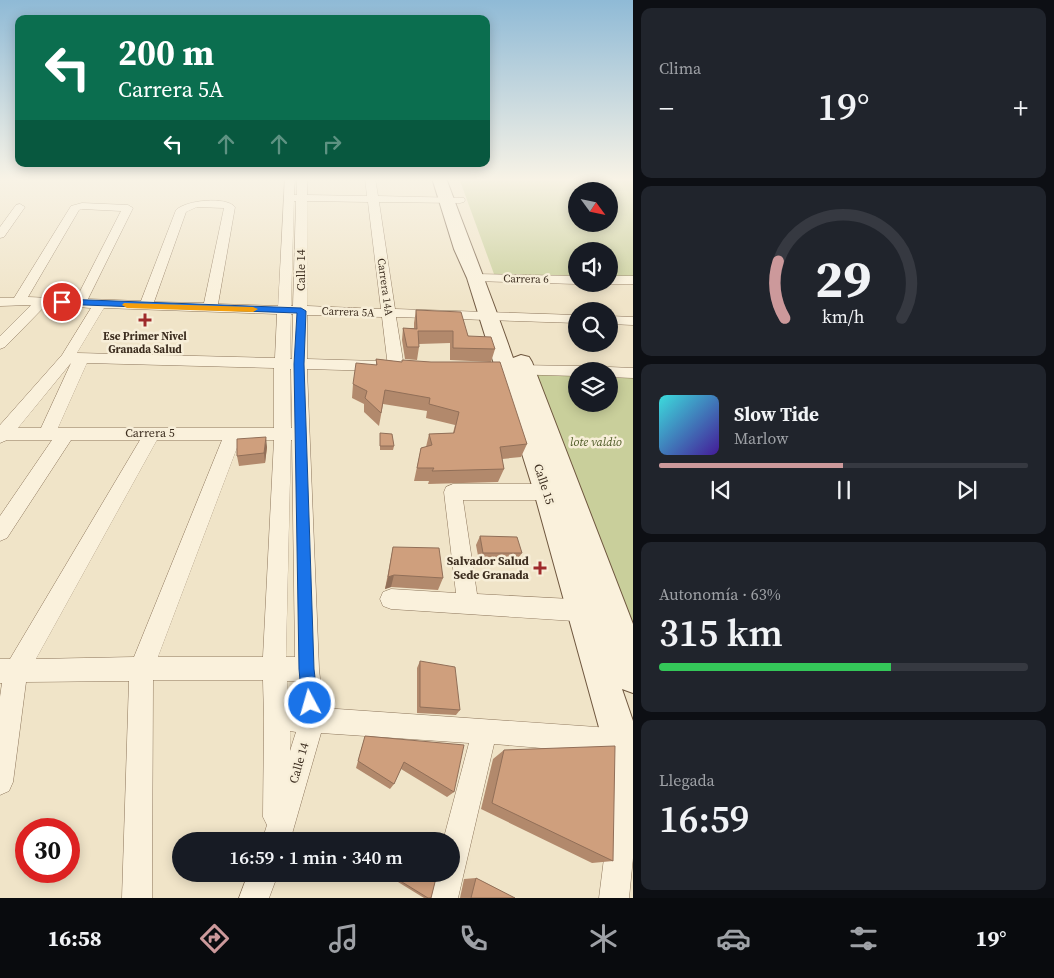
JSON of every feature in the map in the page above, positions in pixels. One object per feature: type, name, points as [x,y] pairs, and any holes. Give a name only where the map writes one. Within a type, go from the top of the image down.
[{"type":"street","points":[[0,235],[11,220]]},
{"type":"street","points":[[19,301],[68,220]]},
{"type":"street","points":[[80,303],[122,220]]},
{"type":"street","points":[[146,306],[177,220]]},
{"type":"street","points":[[210,308],[227,220]]},
{"type":"street","name":"Calle 14","points":[[278,832],[312,720],[306,669],[292,434],[291,364],[295,220]]},
{"type":"street","name":"Carrera 14A","points":[[376,220],[396,366]]},
{"type":"street","name":"Calle 15","points":[[457,220],[463,248],[483,279],[497,317],[506,369],[558,492],[598,612],[628,762]]},
{"type":"street","name":"Carrera 6","points":[[483,279],[568,280]]},
{"type":"street","points":[[618,280],[633,280]]},
{"type":"street","name":"Carrera 5A","points":[[0,302],[43,301],[293,311],[568,319]]},
{"type":"street","points":[[0,344],[43,301]]},
{"type":"street","points":[[46,434],[75,358],[100,304]]},
{"type":"street","points":[[618,320],[633,321]]},
{"type":"street","points":[[1,435],[75,358],[415,367]]},
{"type":"street","points":[[506,369],[568,371]]},
{"type":"street","points":[[618,372],[633,372]]},
{"type":"street","points":[[0,782],[8,671],[153,433]]},
{"type":"street","points":[[137,898],[141,670],[234,433]]},
{"type":"street","points":[[0,532],[66,434]]},
{"type":"street","name":"Calle 14","points":[[276,832],[277,718],[274,668],[292,434]]},
{"type":"street","name":"Carrera 5","points":[[1,435],[292,434]]},
{"type":"street","points":[[468,604],[453,492],[558,492]]},
{"type":"street","points":[[390,599],[598,612]]},
{"type":"street","name":"Calle 15","points":[[598,612],[633,676]]},
{"type":"street","points":[[8,671],[306,669]]},
{"type":"street","points":[[277,718],[484,731],[628,762],[614,898]]},
{"type":"street","points":[[459,832],[484,731]]},
{"type":"street","points":[[254,898],[260,882]]},
{"type":"street","points":[[443,898],[447,882]]},
{"type":"green space","points":[[474,220],[568,220],[568,232],[618,232],[618,220],[633,220],[633,280],[618,280],[618,242],[568,242],[568,279],[494,274]]},
{"type":"green space","name":"lote valdio","points":[[531,373],[568,374],[568,412],[618,412],[618,375],[633,376],[633,644]]},
{"type":"building","points":[[416,310],[461,312],[468,336],[491,337],[495,349],[453,348],[453,331],[418,331],[419,347],[407,347],[403,328],[417,329]]},
{"type":"building","points":[[376,359],[402,362],[402,360],[500,362],[527,444],[500,447],[504,469],[432,471],[434,468],[417,468],[421,448],[432,445],[429,434],[454,433],[459,412],[429,404],[430,398],[385,390],[381,413],[365,398],[367,391],[353,384],[356,363],[377,365]]},
{"type":"building","points":[[380,433],[392,434],[394,446],[380,446]]},
{"type":"building","points":[[266,437],[264,453],[237,456],[237,439]]},
{"type":"building","points":[[480,536],[517,537],[522,553],[483,553]]},
{"type":"building","points":[[393,547],[439,548],[443,578],[394,575],[388,577]]},
{"type":"building","points":[[420,661],[455,667],[460,710],[420,707]]},
{"type":"building","points":[[365,736],[464,745],[454,792],[404,762],[394,784],[358,761]]},
{"type":"building","points":[[615,746],[613,861],[492,803],[504,750]]},
{"type":"building","points":[[476,878],[515,898],[471,898]]},
{"type":"building","points":[[402,882],[435,882],[431,898]]},
{"type":"slow traffic","points":[[127,305],[253,309]]},
{"type":"place","name":"Ese Primer Nivel Granada Salud","points":[[145,320]]},
{"type":"place","name":"Salvador Salud Sede Granada","points":[[540,568]]},
{"type":"route","points":[[62,302],[301,311],[299,364],[300,434],[306,669],[310,703]]}]
